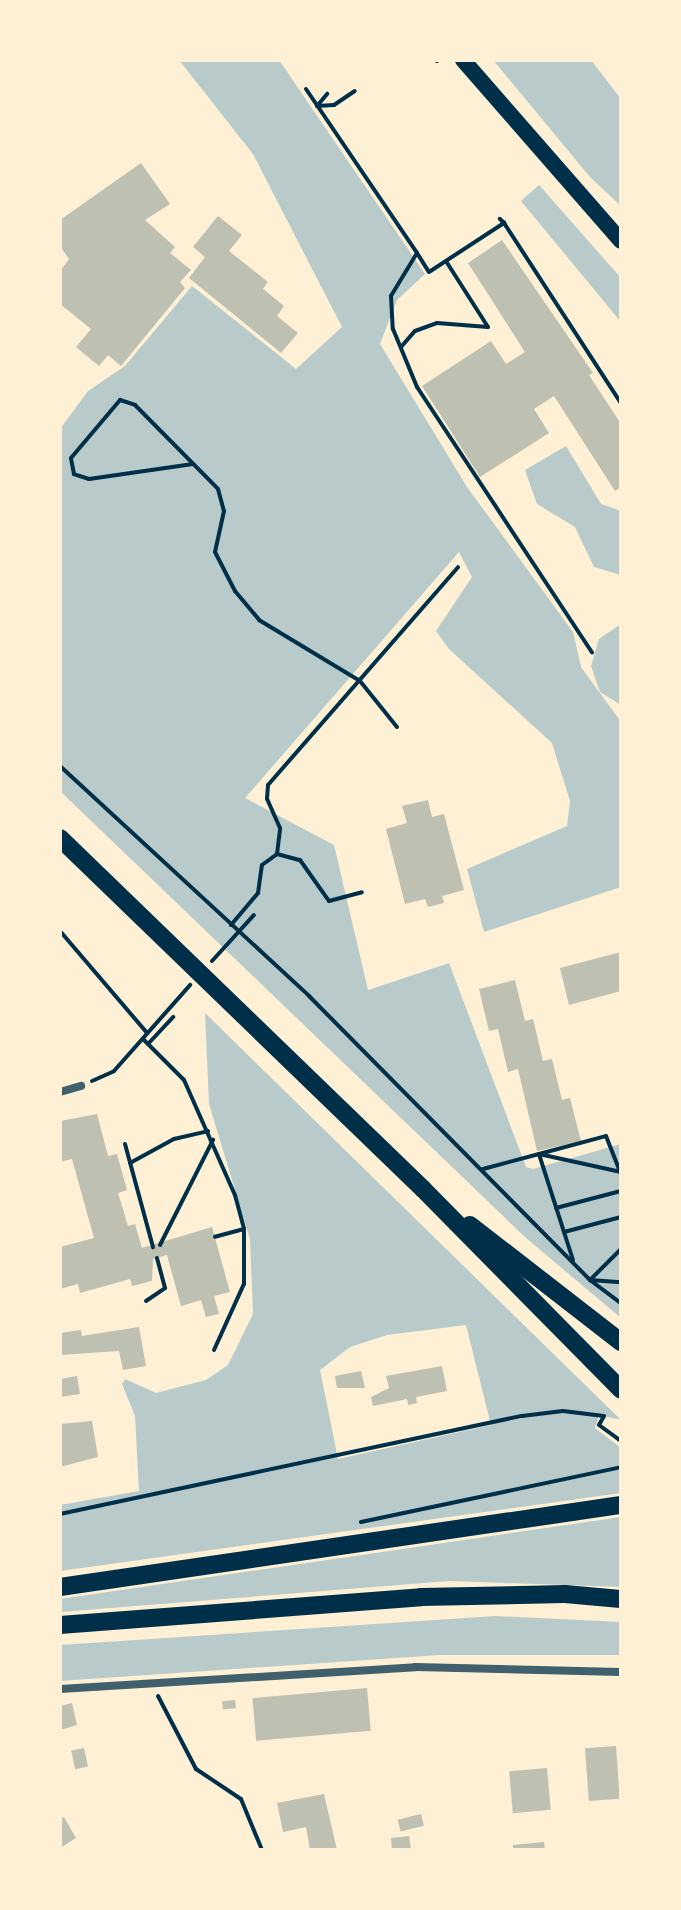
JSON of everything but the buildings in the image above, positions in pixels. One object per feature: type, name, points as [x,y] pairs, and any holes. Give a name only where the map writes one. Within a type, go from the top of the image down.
[{"type":"main road","points":[[463,60],[621,241]]},
{"type":"main road","points":[[60,838],[423,1189],[621,1390]]},
{"type":"main road","points":[[423,1189],[621,1342]]},
{"type":"main road","points":[[60,1587],[621,1505]]},
{"type":"main road","points":[[60,1625],[421,1597],[565,1594],[621,1599]]},
{"type":"street","points":[[60,1092],[81,1086]]},
{"type":"street","points":[[60,1689],[415,1667],[621,1672]]},
{"type":"path","points":[[306,89],[429,272],[502,221],[621,403]]},
{"type":"path","points":[[317,106],[334,105],[355,91]]},
{"type":"path","points":[[317,106],[327,94]]},
{"type":"path","points":[[417,253],[391,296],[393,329],[417,387],[592,652]]},
{"type":"path","points":[[401,347],[415,331],[437,323],[488,327],[446,261]]},
{"type":"path","points":[[193,464],[89,479],[74,474],[71,458],[120,400],[135,405],[218,489],[224,511],[215,552],[235,591],[259,620],[360,681],[397,727]]},
{"type":"path","points":[[231,925],[258,893],[262,865],[277,854],[280,828],[267,799],[268,785],[458,567]]},
{"type":"path","points":[[60,766],[231,925],[483,1169],[590,1280],[621,1303]]},
{"type":"path","points":[[277,854],[300,860],[329,901],[362,892]]},
{"type":"path","points":[[60,931],[147,1033],[114,1071],[81,1086]]},
{"type":"path","points":[[148,1044],[173,1017]]},
{"type":"path","points":[[143,1039],[184,1080],[213,1140],[244,1229],[244,1284],[214,1350]]},
{"type":"path","points":[[130,1163],[174,1139],[208,1131]]},
{"type":"path","points":[[483,1169],[606,1136],[621,1173]]},
{"type":"path","points":[[160,1245],[213,1140]]},
{"type":"path","points":[[125,1144],[153,1247]]},
{"type":"path","points":[[539,1154],[621,1173]]},
{"type":"path","points":[[539,1154],[573,1262]]},
{"type":"path","points":[[556,1208],[621,1191]]},
{"type":"path","points":[[564,1232],[621,1217]]},
{"type":"path","points":[[215,1237],[244,1229]]},
{"type":"path","points":[[590,1280],[621,1249]]},
{"type":"path","points":[[146,1301],[165,1288],[157,1258]]},
{"type":"path","points":[[590,1280],[621,1282]]},
{"type":"path","points":[[60,1514],[522,1416],[563,1411],[604,1416],[599,1425],[621,1441]]},
{"type":"path","points":[[351,1525],[621,1467]]},
{"type":"path","points":[[151,1684],[196,1769],[241,1799],[262,1850]]},
{"type":"shaded area","points":[[179,60],[279,60],[425,274],[397,300],[380,344],[467,487],[573,632],[581,667],[621,722],[621,887],[484,932],[467,869],[567,826],[570,801],[552,743],[449,649],[436,631],[472,577],[459,552],[245,798],[334,845],[368,990],[449,963],[526,1167],[533,1169],[621,1144],[621,1318],[525,1237],[60,791],[60,429],[88,391],[125,366],[192,286],[296,369],[342,327],[253,154]]},
{"type":"shaded area","points":[[493,60],[591,60],[621,99],[621,206],[590,177]]},
{"type":"shaded area","points":[[539,185],[621,278],[621,322],[521,201]]},
{"type":"shaded area","points":[[566,446],[601,504],[621,511],[621,575],[594,567],[575,527],[537,504],[525,470]]},
{"type":"shaded area","points":[[621,624],[621,705],[600,692],[591,666],[599,639]]},
{"type":"shaded area","points":[[205,1013],[621,1420],[599,1415],[595,1428],[621,1448],[621,1493],[60,1571],[60,1505],[139,1491],[135,1416],[122,1384],[125,1379],[156,1393],[206,1380],[228,1365],[253,1314],[250,1239],[209,1104]],"holes":[[[466,1325],[491,1425],[338,1459],[320,1370],[350,1347],[387,1335]]]},
{"type":"shaded area","points":[[621,1517],[621,1587],[449,1581],[60,1612],[60,1599]]},
{"type":"shaded area","points":[[495,1616],[621,1622],[621,1655],[440,1655],[60,1681],[60,1645]]}]
